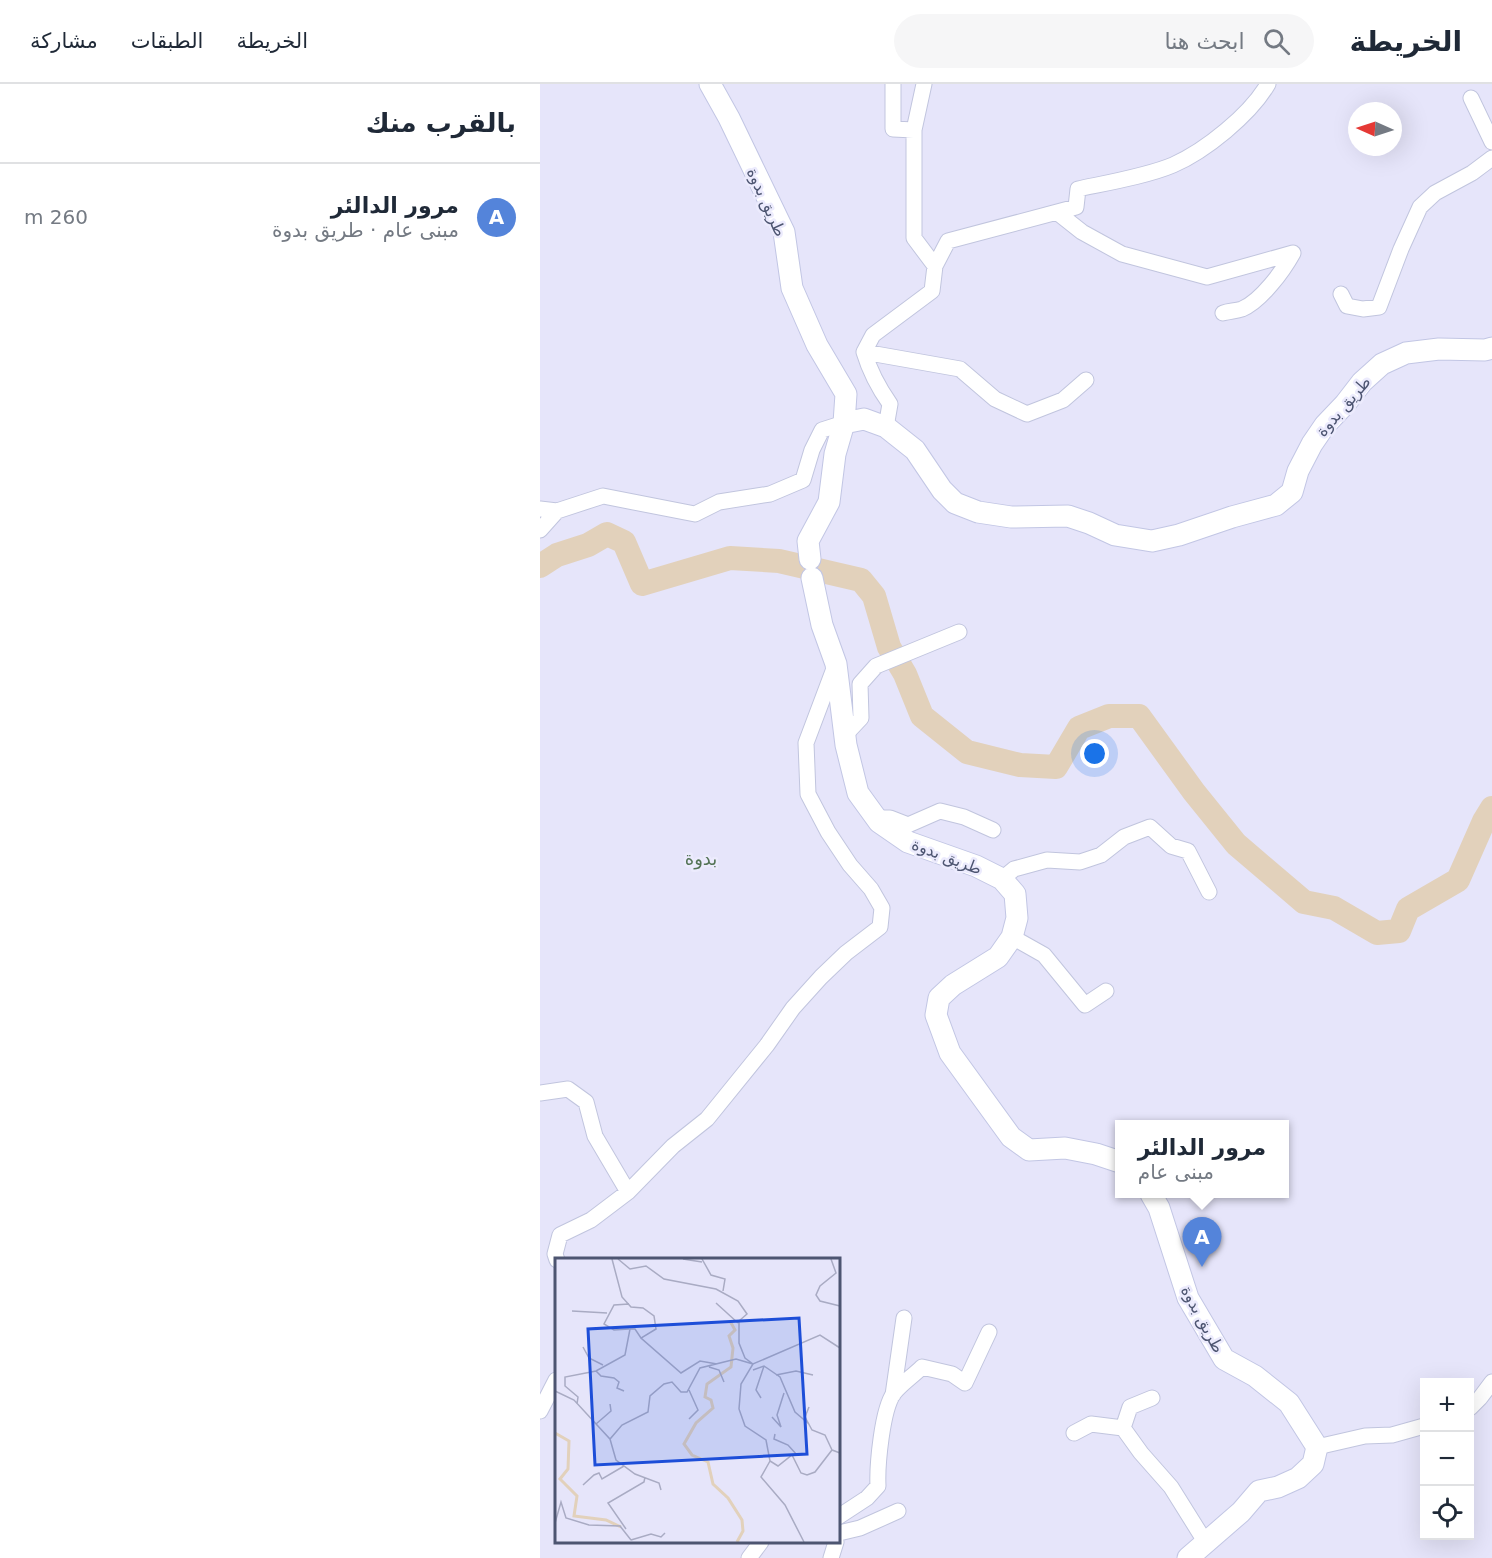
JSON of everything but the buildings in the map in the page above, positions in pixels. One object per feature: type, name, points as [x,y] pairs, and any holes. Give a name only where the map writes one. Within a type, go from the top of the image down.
[{"type":"street","name":"طريق بدوة","points":[[710,84],[784,232],[792,288],[817,345],[846,394],[844,423],[835,454],[829,502],[808,541],[822,625],[836,664],[845,735],[858,793],[879,822],[908,842],[976,866],[1002,879],[1015,894],[1017,918],[1012,937]]},
{"type":"street","points":[[893,84],[893,129],[914,130]]},
{"type":"street","points":[[924,84],[914,130],[914,238],[935,266]]},
{"type":"street","points":[[886,427],[890,404],[878,388],[864,352],[873,335],[932,291],[935,266],[948,242],[1076,207],[1078,189],[1172,166],[1197,153],[1243,114],[1268,84]]},
{"type":"street","points":[[1471,98],[1492,142]]},
{"type":"street","points":[[1341,294],[1347,306],[1363,309],[1379,308],[1401,249],[1420,207],[1435,193],[1472,173],[1492,158]]},
{"type":"street","points":[[1058,213],[1082,232],[1122,254],[1207,277],[1293,253],[1284,269],[1256,300],[1242,309],[1223,313]]},
{"type":"street","name":"طريق بدوة","points":[[844,423],[864,419],[886,427],[915,450],[942,490],[955,503],[978,512],[1011,517],[1068,516],[1115,535],[1152,541],[1276,505],[1292,492],[1298,471],[1325,425],[1362,382],[1382,364],[1406,353],[1439,349],[1485,350],[1492,348]]},
{"type":"street","points":[[864,352],[960,369],[995,399],[1027,414],[1063,400],[1086,380]]},
{"type":"street","points":[[540,509],[557,511],[603,496],[695,514],[719,502],[770,494],[804,480],[812,450],[822,430],[844,423]]},
{"type":"street","points":[[540,530],[557,511]]},
{"type":"street","points":[[845,735],[861,718],[860,684],[876,666],[959,632]]},
{"type":"street","points":[[556,1258],[555,1254],[560,1235],[591,1220],[628,1192],[674,1146],[707,1119],[821,977],[846,953],[880,927],[882,908],[871,889],[850,865],[828,832],[808,794],[806,742],[836,664]]},
{"type":"street","points":[[875,818],[890,818],[908,825],[940,811],[964,817],[993,830]]},
{"type":"street","points":[[1002,879],[1014,869],[1047,861],[1080,862],[1101,855],[1124,837],[1150,827],[1171,846],[1188,851],[1209,892]]},
{"type":"street","points":[[1106,991],[1084,1005],[1044,955],[1012,937],[998,957],[953,985],[939,998],[936,1015],[950,1053],[1011,1137],[1029,1150],[1065,1148],[1115,1161]]},
{"type":"street","points":[[540,1093],[568,1089],[586,1102],[595,1136],[628,1192]]},
{"type":"street","name":"طريق بدوة","points":[[1153,1198],[1159,1208],[1188,1298],[1224,1359],[1256,1376],[1289,1403],[1317,1447]]},
{"type":"street","points":[[840,1516],[867,1498],[878,1486],[877,1469],[882,1436],[886,1414],[893,1395],[904,1318]]},
{"type":"street","points":[[893,1395],[922,1367],[952,1374],[965,1383],[989,1332]]},
{"type":"street","points":[[540,1411],[555,1382]]},
{"type":"street","points":[[1474,1404],[1492,1382]]},
{"type":"street","points":[[1123,1428],[1130,1407],[1152,1398]]},
{"type":"street","points":[[1074,1433],[1091,1424],[1123,1428],[1141,1453],[1171,1487],[1206,1543]]},
{"type":"street","points":[[1188,1558],[1240,1512],[1259,1491],[1278,1487],[1298,1478],[1313,1464],[1317,1447],[1365,1436],[1392,1435],[1420,1427]]},
{"type":"street","points":[[840,1533],[860,1528],[898,1511]]},
{"type":"street","points":[[749,1558],[760,1543]]},
{"type":"street","points":[[831,1558],[836,1543]]},
{"type":"waterway","points":[[540,566],[557,555],[588,545],[607,534],[624,542],[642,584],[730,558],[779,561],[861,580],[874,596],[889,647],[905,674],[922,716],[967,752],[1020,765],[1056,767],[1079,728],[1109,716],[1139,716],[1194,792],[1236,844],[1304,902],[1334,908],[1377,933],[1399,931],[1408,909],[1458,880],[1492,808]]},
{"type":"place","name":"مرور الدالئر","points":[[1202,1267]]},
{"type":"district","name":"بدوة","points":[[701,859]]}]
